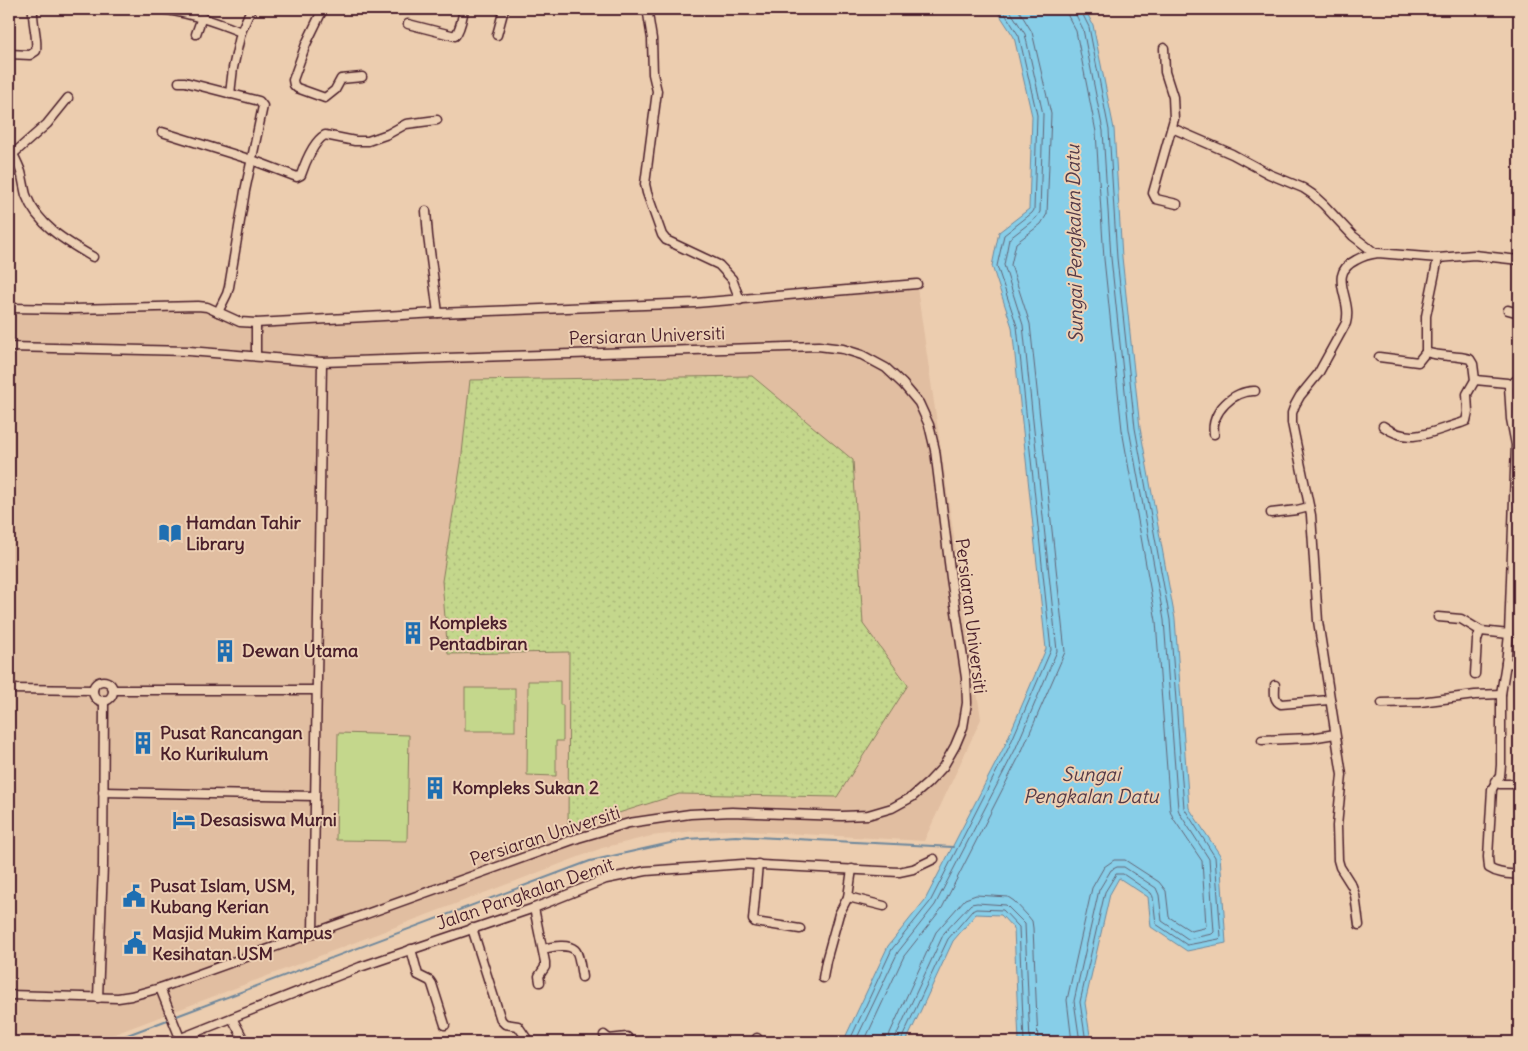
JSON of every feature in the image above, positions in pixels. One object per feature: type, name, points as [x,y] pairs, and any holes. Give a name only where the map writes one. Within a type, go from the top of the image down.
[{"type":"street","points":[[9,54],[30,56],[36,51],[33,9]]},
{"type":"street","points":[[159,9],[179,11],[202,17],[242,32]]},
{"type":"street","points":[[230,94],[233,68],[242,32],[251,9]]},
{"type":"street","points":[[323,9],[306,44],[293,80],[294,85],[297,88],[325,98],[335,90],[341,79],[362,77]]},
{"type":"street","points":[[408,24],[455,36],[464,9]]},
{"type":"street","points":[[496,34],[504,9]]},
{"type":"street","points":[[648,14],[652,39],[653,74],[657,92],[646,174],[646,192],[662,235],[666,240],[719,265],[732,279],[740,300]]},
{"type":"street","points":[[196,34],[202,17]]},
{"type":"street","points":[[1164,48],[1164,72],[1174,103],[1174,119],[1153,193],[1156,199],[1160,201],[1178,204]]},
{"type":"street","points":[[179,82],[185,82],[262,104],[229,287],[218,312]]},
{"type":"street","points":[[68,98],[47,124],[11,154],[22,174],[27,196],[40,219],[67,242],[93,257]]},
{"type":"street","points":[[162,132],[252,160],[297,177],[301,175],[318,141],[325,134],[355,141],[368,141],[388,134],[406,124],[437,120]]},
{"type":"street","points":[[1172,128],[1303,188],[1324,205],[1353,236],[1376,253]]},
{"type":"street","points":[[426,211],[438,313]]},
{"type":"street","points":[[1359,925],[1355,895],[1338,860],[1337,826],[1342,775],[1318,621],[1309,507],[1293,434],[1292,413],[1300,396],[1318,374],[1346,323],[1348,316],[1341,274],[1350,263],[1376,253],[1438,258],[1474,255],[1519,260]]},
{"type":"street","points":[[1379,357],[1418,362],[1426,352],[1426,316],[1438,258]]},
{"type":"street","points":[[9,308],[74,309],[198,306],[218,312],[240,322],[256,323],[438,313],[696,303],[917,284]]},
{"type":"street","points":[[1508,310],[1519,313]]},
{"type":"street","points":[[256,323],[256,356]]},
{"type":"street","name":"Persiaran Universiti","points":[[9,347],[189,351],[322,362],[818,346],[843,349],[862,355],[886,368],[903,384],[919,403],[929,424],[935,450],[966,678],[967,703],[962,727],[955,746],[943,768],[912,797],[892,808],[868,815],[842,816],[732,812],[690,814],[629,823],[578,838],[160,988],[131,996],[98,998],[9,995]]},
{"type":"street","points":[[1383,426],[1397,435],[1420,436],[1466,421],[1468,417],[1467,394],[1475,380],[1473,364],[1470,359],[1443,357],[1426,352]]},
{"type":"street","points":[[313,933],[322,362]]},
{"type":"street","points":[[1509,386],[1519,378]]},
{"type":"street","points":[[1475,380],[1507,383],[1509,386]]},
{"type":"street","points":[[1509,386],[1511,419],[1516,445],[1517,514],[1509,634],[1501,694],[1502,765],[1500,776],[1492,788],[1488,857],[1489,868],[1501,873],[1519,875]]},
{"type":"street","points":[[1214,434],[1214,421],[1223,406],[1243,392],[1255,391]]},
{"type":"street","points":[[1271,513],[1309,507]]},
{"type":"street","points":[[1438,617],[1461,619],[1480,630],[1509,634]]},
{"type":"street","points":[[1475,674],[1480,630]]},
{"type":"street","points":[[1506,663],[1519,664]]},
{"type":"street","points":[[101,681],[110,684],[112,690],[109,698],[104,700],[97,699],[93,690],[96,684],[101,681]]},
{"type":"street","points":[[1275,685],[1275,699],[1276,702],[1281,704],[1329,700]]},
{"type":"street","points":[[9,689],[93,690]]},
{"type":"street","points":[[112,690],[316,690]]},
{"type":"street","points":[[1382,703],[1420,702],[1475,695],[1501,694]]},
{"type":"street","points":[[98,998],[103,865],[104,700]]},
{"type":"street","points":[[1262,740],[1311,738],[1335,734]]},
{"type":"street","points":[[1495,781],[1500,784],[1519,784]]},
{"type":"street","points":[[103,792],[315,796]]},
{"type":"street","name":"Jalan Pangkalan Demit","points":[[171,1042],[360,967],[534,908],[606,879],[655,870],[758,864],[899,872],[913,869],[934,859]]},
{"type":"street","points":[[758,864],[753,920],[755,922],[800,928]]},
{"type":"street","points":[[823,978],[839,914],[848,897],[852,868]]},
{"type":"street","points":[[848,897],[884,906]]},
{"type":"street","points":[[534,908],[546,965],[539,973],[540,982]]},
{"type":"street","points":[[472,928],[501,1020],[505,1024],[518,1026],[529,1042]]},
{"type":"street","points":[[543,949],[555,946],[567,946],[574,949],[577,953],[582,977]]},
{"type":"street","points":[[411,949],[418,975],[432,984],[445,1025]]},
{"type":"street","points":[[160,988],[180,1038]]},
{"type":"street","points":[[232,1018],[245,1042]]},
{"type":"street","points":[[604,1035],[609,1039],[627,1037],[631,1042]]},
{"type":"shaded area","points":[[917,288],[981,719],[924,841],[733,830],[695,831],[651,836],[602,848],[94,1042],[9,1042],[9,311],[200,309],[211,312],[235,326],[246,325],[249,328],[263,327],[266,324],[445,315],[707,306]]},
{"type":"green space","points":[[752,376],[853,460],[863,624],[908,685],[837,797],[679,794],[568,829],[569,652],[448,654],[442,581],[461,463],[470,380]]},
{"type":"green space","points":[[528,681],[560,681],[560,705],[563,705],[563,741],[556,741],[556,776],[527,775]]},
{"type":"green space","points":[[465,688],[515,688],[515,731],[465,731]]},
{"type":"green space","points":[[338,733],[409,735],[407,841],[336,840]]},
{"type":"water","name":"Sungai Pengkalan Datu","points":[[996,9],[1085,9],[1093,25],[1114,129],[1122,257],[1140,428],[1175,619],[1189,808],[1220,855],[1226,943],[1187,951],[1151,927],[1148,897],[1119,878],[1110,894],[1085,1003],[1091,1042],[1019,1042],[1014,929],[1001,915],[976,914],[953,941],[906,1042],[843,1042],[888,946],[925,900],[1005,745],[1046,649],[1012,327],[992,266],[999,232],[1029,209],[1032,116],[1014,37]]},
{"type":"waterway","points":[[174,1017],[590,861],[688,839],[736,836],[953,847]]},
{"type":"waterway","points":[[109,1042],[170,1019]]},
{"type":"place","name":"Hamdan Tahir Library","points":[[170,533]]},
{"type":"place","name":"Kompleks Pentadbiran","points":[[413,633]]},
{"type":"place","name":"Dewan Utama","points":[[225,651]]},
{"type":"place","name":"Pusat Rancangan Ko Kurikulum","points":[[143,743]]},
{"type":"place","name":"Kompleks Sukan 2","points":[[435,788]]},
{"type":"place","name":"Desasiswa Murni","points":[[184,820]]},
{"type":"place","name":"Pusat Islam, USM, Kubang Kerian","points":[[134,896]]},
{"type":"place","name":"Masjid Mukim Kampus Kesihatan USM","points":[[135,943]]}]
